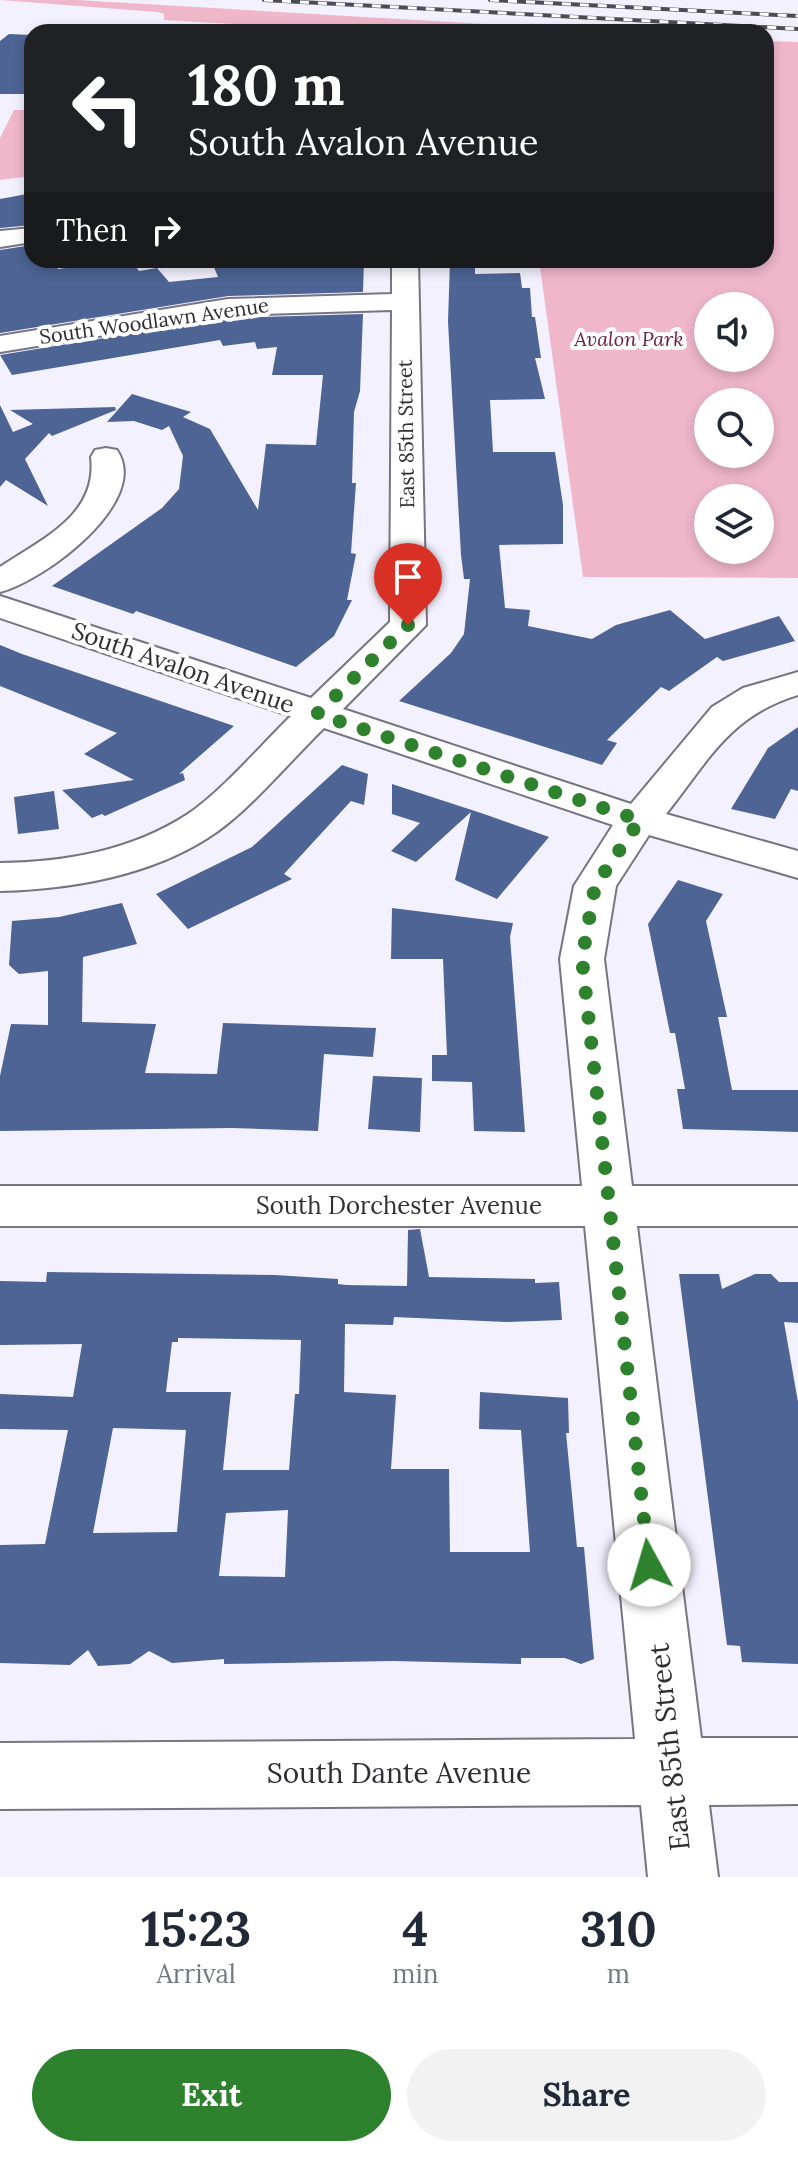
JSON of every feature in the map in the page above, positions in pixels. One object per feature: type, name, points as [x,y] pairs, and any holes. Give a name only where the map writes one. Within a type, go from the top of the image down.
[{"type":"street","points":[[0,239],[24,236]]},
{"type":"street","name":"East 85th Street","points":[[0,877],[60,874],[98,868],[142,855],[176,839],[205,821],[408,625],[405,268]]},
{"type":"street","name":"South Woodlawn Avenue","points":[[0,344],[228,307],[404,302]]},
{"type":"street","points":[[0,582],[93,516],[110,487],[106,457]]},
{"type":"street","name":"South Avalon Avenue","points":[[0,606],[640,820],[798,865]]},
{"type":"street","name":"East 85th Street","points":[[683,1877],[582,959],[595,886],[640,820],[725,715],[756,696],[798,683]]},
{"type":"street","name":"South Dorchester Avenue","points":[[0,1206],[798,1206]]},
{"type":"street","name":"South Dante Avenue","points":[[0,1776],[798,1771]]},
{"type":"green space","points":[[0,0],[77,0],[484,24],[235,24],[164,20],[164,14]]},
{"type":"green space","name":"Avalon Park","points":[[774,41],[798,42],[798,578],[583,577],[540,268],[774,268]]},
{"type":"green space","points":[[14,110],[24,110],[24,177],[0,180],[0,138]]},
{"type":"building","points":[[9,34],[24,35],[24,94],[0,94],[0,41]]},
{"type":"building","points":[[24,194],[24,226],[0,228],[0,199]]},
{"type":"building","points":[[24,246],[24,268],[137,268],[139,271],[157,268],[169,282],[218,277],[214,268],[364,268],[363,292],[228,296],[0,333],[0,250]]},
{"type":"building","points":[[450,268],[475,268],[475,274],[520,273],[522,288],[530,288],[532,317],[535,317],[541,358],[535,358],[545,399],[490,400],[493,452],[555,452],[563,505],[563,544],[499,545],[505,608],[530,610],[528,626],[592,639],[616,625],[670,610],[705,639],[779,616],[795,641],[723,661],[717,657],[669,691],[661,687],[607,740],[617,743],[602,765],[399,701],[451,653],[464,634],[470,579],[464,579],[461,555],[448,322]]},
{"type":"building","points":[[363,314],[360,391],[354,412],[352,483],[356,483],[351,553],[356,554],[347,600],[352,600],[334,636],[296,667],[136,611],[133,614],[52,586],[162,508],[179,489],[183,456],[169,426],[162,430],[134,421],[107,422],[132,394],[191,412],[183,417],[210,429],[258,510],[266,444],[316,445],[323,375],[272,375],[277,347],[257,349],[255,342],[223,346],[220,340],[12,375],[0,355],[228,318]]},
{"type":"building","points":[[0,405],[13,432],[33,424],[10,410],[115,407],[116,410],[52,436],[49,433],[25,459],[48,506],[6,480],[0,487]]},
{"type":"building","points":[[0,645],[234,726],[179,774],[183,773],[185,780],[105,816],[102,814],[92,818],[62,790],[134,780],[84,754],[117,733],[0,686]]},
{"type":"building","points":[[798,727],[798,791],[791,789],[775,819],[731,809],[768,748]]},
{"type":"building","points":[[342,765],[368,774],[364,805],[351,801],[284,874],[292,879],[188,929],[156,894],[252,847]]},
{"type":"building","points":[[392,784],[549,837],[497,899],[455,880],[471,812],[416,862],[391,851],[420,823],[392,814]]},
{"type":"building","points":[[54,791],[59,829],[18,834],[14,797]]},
{"type":"building","points":[[678,880],[723,894],[706,921],[727,1017],[718,1017],[732,1090],[798,1090],[798,1132],[683,1129],[677,1089],[685,1089],[675,1033],[670,1033],[648,924]]},
{"type":"building","points":[[122,903],[137,944],[83,957],[82,1022],[156,1024],[145,1073],[217,1074],[223,1023],[376,1028],[373,1057],[324,1054],[318,1131],[232,1128],[0,1131],[0,1076],[11,1024],[48,1025],[48,971],[19,974],[9,965],[12,921],[59,917]]},
{"type":"building","points":[[392,908],[513,923],[510,937],[525,1132],[474,1131],[472,1082],[432,1081],[432,1055],[447,1055],[443,959],[391,959]]},
{"type":"building","points":[[373,1076],[422,1078],[420,1132],[368,1129]]},
{"type":"building","points":[[420,1229],[429,1277],[559,1282],[562,1320],[506,1322],[394,1317],[393,1325],[345,1324],[344,1392],[396,1395],[391,1469],[449,1469],[450,1552],[530,1552],[521,1430],[479,1429],[480,1392],[568,1398],[569,1433],[566,1433],[577,1547],[584,1547],[594,1659],[581,1664],[565,1658],[521,1658],[521,1664],[393,1661],[224,1664],[224,1659],[172,1663],[149,1651],[130,1664],[98,1666],[88,1650],[70,1665],[0,1663],[0,1545],[45,1544],[68,1430],[0,1429],[0,1394],[73,1397],[82,1344],[0,1345],[0,1281],[46,1282],[47,1272],[275,1275],[338,1279],[338,1284],[346,1285],[407,1286],[408,1230]],"holes":[[[178,1338],[301,1340],[299,1394],[295,1394],[289,1470],[223,1470],[231,1392],[166,1392],[172,1342],[178,1342]],[[113,1428],[186,1430],[177,1532],[93,1533]],[[288,1510],[285,1577],[219,1576],[226,1513]]]},
{"type":"building","points":[[679,1274],[719,1274],[722,1289],[755,1274],[771,1274],[779,1282],[798,1282],[798,1323],[784,1322],[798,1402],[798,1664],[742,1662],[740,1646],[727,1645]]},
{"type":"railway","points":[[264,0],[706,24]]},
{"type":"railway","points":[[490,0],[798,16]]},
{"type":"railway","points":[[774,28],[798,29]]},
{"type":"route","points":[[408,625],[317,714],[640,820],[620,844],[595,886],[582,959],[649,1565]]}]
